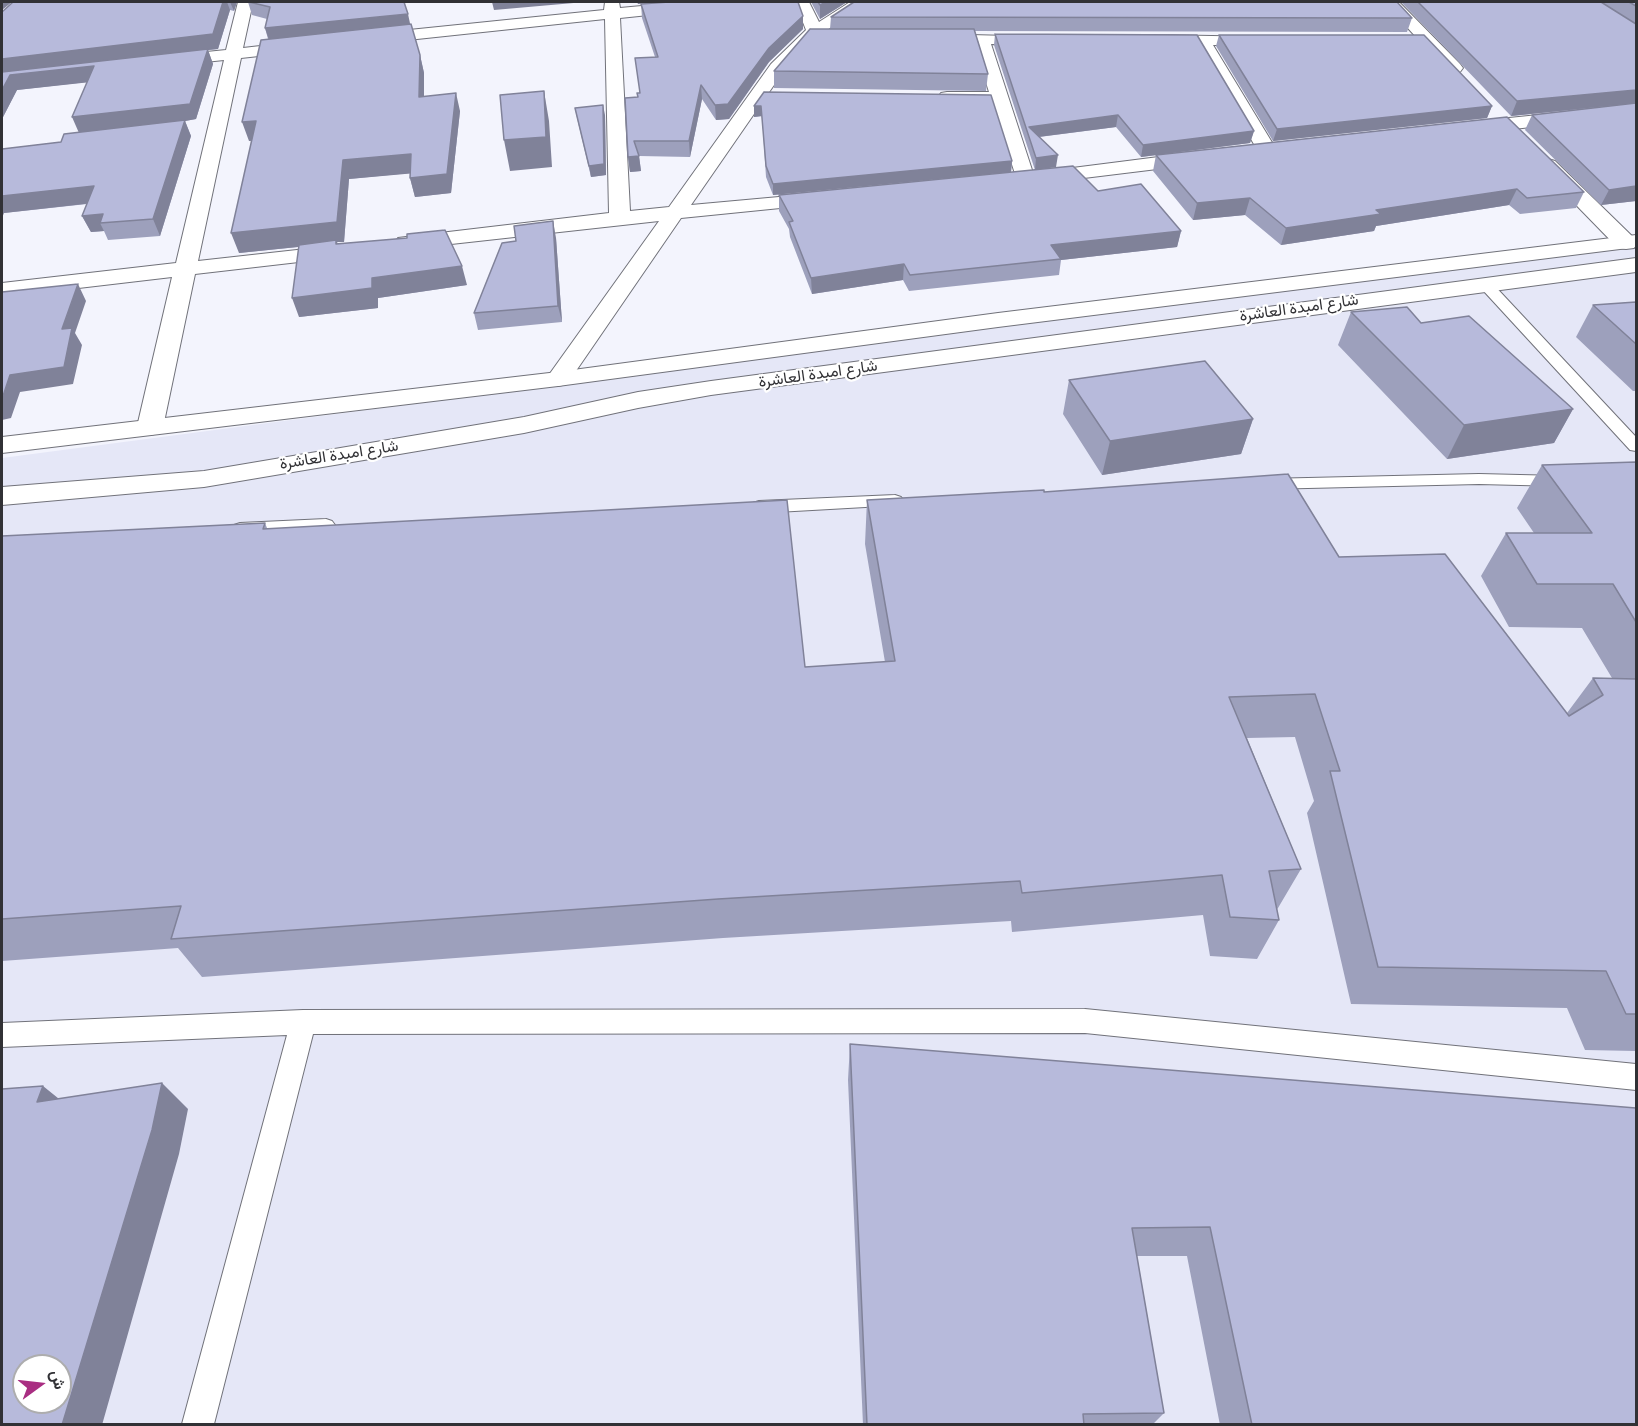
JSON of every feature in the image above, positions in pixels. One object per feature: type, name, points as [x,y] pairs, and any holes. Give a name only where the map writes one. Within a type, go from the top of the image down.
[{"type":"street","points":[[150,427],[245,2]]},
{"type":"street","points":[[352,41],[613,7],[725,2]]},
{"type":"street","points":[[802,2],[817,36]]},
{"type":"street","points":[[558,379],[777,68],[860,2]]},
{"type":"street","points":[[1391,2],[1466,81]]},
{"type":"street","points":[[613,7],[620,218]]},
{"type":"street","points":[[922,39],[1062,40]]},
{"type":"street","points":[[981,39],[1025,179]]},
{"type":"street","points":[[1402,39],[1426,39]]},
{"type":"street","points":[[1144,40],[1285,40]]},
{"type":"street","points":[[1202,40],[1266,150]]},
{"type":"street","points":[[152,63],[316,45]]},
{"type":"street","points":[[757,95],[780,95]]},
{"type":"street","points":[[930,97],[999,98]]},
{"type":"street","points":[[1490,107],[1522,140]]},
{"type":"street","points":[[1449,130],[1636,110]]},
{"type":"street","points":[[194,128],[216,125]]},
{"type":"street","points":[[1243,152],[1289,147]]},
{"type":"street","points":[[1002,181],[1220,155]]},
{"type":"street","points":[[1538,155],[1631,242]]},
{"type":"street","points":[[385,246],[620,218],[839,197]]},
{"type":"street","name":"شارع امبدة العاشرة","points":[[2,445],[558,379],[998,320],[1631,242]]},
{"type":"street","points":[[2,290],[361,249]]},
{"type":"street","name":"شارع امبدة العاشرة","points":[[2,496],[204,479],[524,425],[628,402],[711,388],[1636,265]]},
{"type":"lane","points":[[1485,284],[1636,446]]},
{"type":"lane","points":[[1253,485],[1479,479],[1577,481]]},
{"type":"lane","points":[[741,507],[908,500]]},
{"type":"lane","points":[[228,530],[347,525]]},
{"type":"lane","points":[[2,1035],[303,1022],[1085,1020],[1636,1077]]},
{"type":"lane","points":[[198,1425],[303,1022]]},
{"type":"shaded area","points":[[1636,243],[1636,1424],[2,1424],[2,458]]},
{"type":"building","points":[[13,2],[223,2],[213,34],[2,59],[2,12]]},
{"type":"building","points":[[249,2],[404,2],[408,14],[265,28],[270,7]]},
{"type":"building","points":[[798,2],[803,16],[769,48],[728,104],[715,105],[701,85],[689,141],[634,141],[639,156],[628,157],[625,98],[638,97],[637,93],[640,93],[635,58],[658,57],[641,4]]},
{"type":"building","points":[[854,2],[1397,2],[1412,18],[831,17]]},
{"type":"building","points":[[1418,2],[1601,2],[1636,24],[1636,90],[1517,101]]},
{"type":"building","points":[[411,24],[420,55],[419,97],[456,93],[447,174],[410,178],[411,154],[343,160],[337,222],[231,233],[256,121],[242,122],[261,40]]},
{"type":"building","points":[[810,29],[974,29],[988,74],[774,71]]},
{"type":"building","points":[[995,34],[1197,35],[1254,131],[1143,145],[1118,115],[1029,127],[1058,155],[1036,158]]},
{"type":"building","points":[[1219,35],[1424,35],[1492,106],[1277,129]]},
{"type":"building","points":[[208,49],[190,104],[72,117],[94,66],[10,75],[2,90],[2,72]]},
{"type":"building","points":[[544,91],[546,137],[504,140],[500,95]]},
{"type":"building","points":[[764,92],[991,95],[1012,161],[773,184],[766,166],[761,106],[754,106]]},
{"type":"building","points":[[1636,103],[1636,186],[1609,190],[1532,115]]},
{"type":"building","points":[[603,105],[604,164],[589,166],[575,108]]},
{"type":"building","points":[[1507,117],[1584,192],[1527,198],[1517,189],[1376,210],[1381,214],[1286,228],[1250,198],[1197,203],[1156,155]]},
{"type":"building","points":[[185,120],[153,219],[100,223],[103,214],[82,216],[94,186],[2,196],[2,149],[61,142],[64,134]]},
{"type":"building","points":[[1073,166],[1098,191],[1141,184],[1181,231],[1051,245],[1061,259],[910,275],[904,264],[811,278],[789,222],[793,221],[779,195]]},
{"type":"building","points":[[553,221],[558,306],[474,313],[502,243],[516,241],[514,226]]},
{"type":"building","points":[[445,230],[462,266],[372,278],[372,288],[292,298],[299,245],[336,240],[336,244],[407,238],[407,234]]},
{"type":"building","points":[[78,284],[62,329],[72,328],[64,367],[10,375],[2,399],[2,292]]},
{"type":"building","points":[[1636,302],[1636,344],[1593,305]]},
{"type":"building","points":[[1407,307],[1421,323],[1469,316],[1573,409],[1464,425],[1351,312]]},
{"type":"building","points":[[1205,361],[1253,419],[1110,441],[1069,380]]},
{"type":"building","points":[[1636,462],[1636,622],[1613,584],[1537,584],[1506,533],[1592,533],[1542,465]]},
{"type":"building","points":[[1288,474],[1339,557],[1445,554],[1569,716],[1603,695],[1593,678],[1636,679],[1636,1014],[1626,1014],[1606,971],[1378,967],[1330,771],[1340,771],[1315,694],[1229,697],[1301,869],[1269,871],[1279,920],[1230,917],[1222,875],[1022,893],[1020,881],[718,899],[171,939],[181,906],[2,919],[2,536],[265,523],[263,529],[787,500],[805,667],[895,661],[867,500],[1044,490],[1044,492]]},
{"type":"building","points":[[850,1044],[1636,1108],[1636,1425],[1252,1425],[1210,1227],[1132,1228],[1164,1413],[1083,1414],[1084,1425],[867,1425]]},
{"type":"building","points":[[162,1083],[152,1130],[72,1392],[72,1354],[12,1354],[12,1414],[65,1414],[62,1425],[2,1425],[2,1089],[43,1086],[37,1102]]}]
